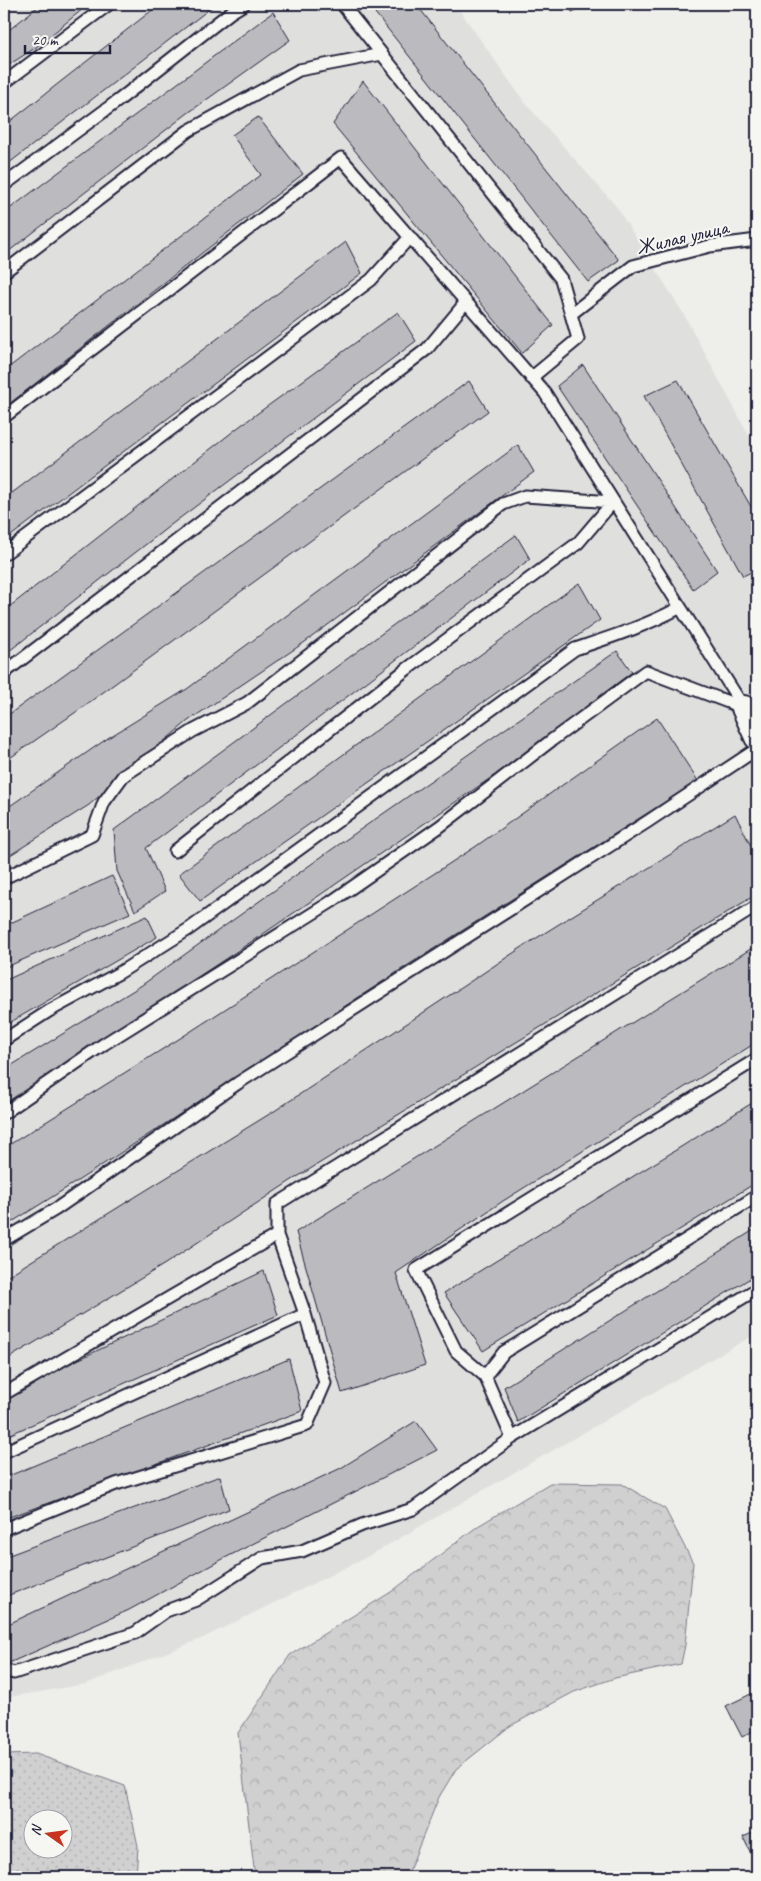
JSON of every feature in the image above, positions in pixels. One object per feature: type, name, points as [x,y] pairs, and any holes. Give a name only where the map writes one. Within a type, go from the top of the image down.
[{"type":"street","points":[[744,708],[757,737]]},
{"type":"lane","points":[[4,83],[109,4]]},
{"type":"lane","points":[[4,185],[244,4]]},
{"type":"lane","points":[[342,4],[561,279],[578,338],[531,378]]},
{"type":"lane","points":[[4,272],[188,131],[299,70],[382,54]]},
{"type":"lane","points":[[4,417],[341,158],[544,393],[744,708]]},
{"type":"lane","points":[[4,554],[371,280],[410,238]]},
{"type":"lane","name":"Жилая улица","points":[[571,314],[633,266],[710,246],[757,240]]},
{"type":"lane","points":[[4,673],[427,349],[466,302]]},
{"type":"lane","points":[[4,878],[92,835],[104,802],[123,776],[192,731],[247,703],[503,504],[525,496],[613,502]]},
{"type":"lane","points":[[175,851],[407,669],[578,543],[613,502]]},
{"type":"lane","points":[[4,1040],[49,1011],[119,973],[189,929],[575,649],[663,617],[679,608]]},
{"type":"lane","points":[[4,1113],[104,1044],[331,902],[439,827],[646,671],[744,708]]},
{"type":"lane","points":[[4,1240],[56,1209],[246,1078],[648,822],[757,749]]},
{"type":"lane","points":[[4,1529],[116,1484],[307,1426],[325,1383],[305,1314],[277,1235],[277,1204],[757,906]]},
{"type":"lane","points":[[512,1438],[485,1376],[456,1351],[416,1270],[757,1058]]},
{"type":"lane","points":[[485,1376],[504,1352],[757,1196]]},
{"type":"lane","points":[[4,1394],[277,1235]]},
{"type":"lane","points":[[4,1670],[14,1673],[135,1633],[166,1611],[196,1600],[262,1558],[302,1551],[362,1525],[413,1509],[512,1438],[757,1289]]},
{"type":"lane","points":[[4,1452],[305,1314]]},
{"type":"shaded area","points":[[4,4],[455,4],[526,104],[616,206],[683,313],[757,450],[757,1333],[367,1557],[203,1638],[86,1684],[4,1698]]},
{"type":"green space","points":[[550,1483],[622,1484],[665,1509],[693,1563],[685,1645],[681,1664],[615,1678],[574,1692],[510,1726],[456,1769],[439,1797],[409,1871],[410,1877],[255,1877],[238,1733],[290,1655],[391,1592],[478,1526]]},
{"type":"green space","points":[[36,1754],[125,1786],[138,1846],[136,1877],[4,1877],[4,1755]]},
{"type":"building","points":[[41,4],[89,4],[35,48],[4,68],[4,34]]},
{"type":"building","points":[[160,4],[216,4],[4,167],[4,126]]},
{"type":"building","points":[[368,4],[416,4],[619,260],[588,282]]},
{"type":"building","points":[[569,4],[590,4],[572,12]]},
{"type":"building","points":[[273,12],[290,40],[188,113],[4,255],[4,213]]},
{"type":"building","points":[[363,81],[553,325],[522,353],[333,124]]},
{"type":"building","points":[[258,117],[303,174],[4,408],[4,371],[261,175],[232,135]]},
{"type":"building","points":[[346,242],[362,273],[4,541],[4,499]]},
{"type":"building","points":[[398,312],[416,341],[172,524],[4,655],[4,611],[240,426]]},
{"type":"building","points":[[583,365],[717,571],[693,589],[557,386]]},
{"type":"building","points":[[678,380],[757,517],[757,569],[743,576],[644,396]]},
{"type":"building","points":[[469,381],[488,411],[76,712],[4,762],[4,718]]},
{"type":"building","points":[[518,445],[534,472],[305,642],[188,721],[89,805],[4,859],[4,810],[108,738],[187,689]]},
{"type":"building","points":[[516,535],[530,559],[146,848],[165,891],[135,911],[117,871],[114,830]]},
{"type":"building","points":[[579,583],[600,620],[200,901],[179,874]]},
{"type":"building","points":[[617,651],[632,672],[495,775],[266,932],[4,1105],[4,1070],[142,985],[331,850]]},
{"type":"building","points":[[657,718],[698,781],[405,967],[4,1227],[4,1148],[182,1037],[475,847]]},
{"type":"building","points":[[735,814],[751,846],[757,843],[757,894],[289,1182],[165,1264],[4,1361],[4,1278],[276,1110],[527,944]]},
{"type":"building","points":[[112,876],[130,913],[4,968],[4,926]]},
{"type":"building","points":[[147,916],[157,937],[4,1026],[4,981]]},
{"type":"building","points":[[757,945],[757,1042],[503,1201],[396,1273],[425,1365],[342,1393],[296,1232]]},
{"type":"building","points":[[757,1100],[757,1182],[483,1351],[444,1293]]},
{"type":"building","points":[[757,1228],[757,1274],[518,1422],[504,1387]]},
{"type":"building","points":[[264,1271],[278,1315],[4,1437],[4,1395]]},
{"type":"building","points":[[289,1359],[302,1411],[4,1519],[4,1478]]},
{"type":"building","points":[[416,1421],[437,1450],[219,1561],[129,1610],[9,1663],[4,1650],[4,1626],[341,1468]]},
{"type":"building","points":[[220,1476],[229,1509],[4,1597],[4,1557]]},
{"type":"building","points":[[757,1691],[757,1729],[742,1737],[726,1706]]},
{"type":"building","points":[[757,1831],[757,1861],[755,1862],[743,1837]]}]
